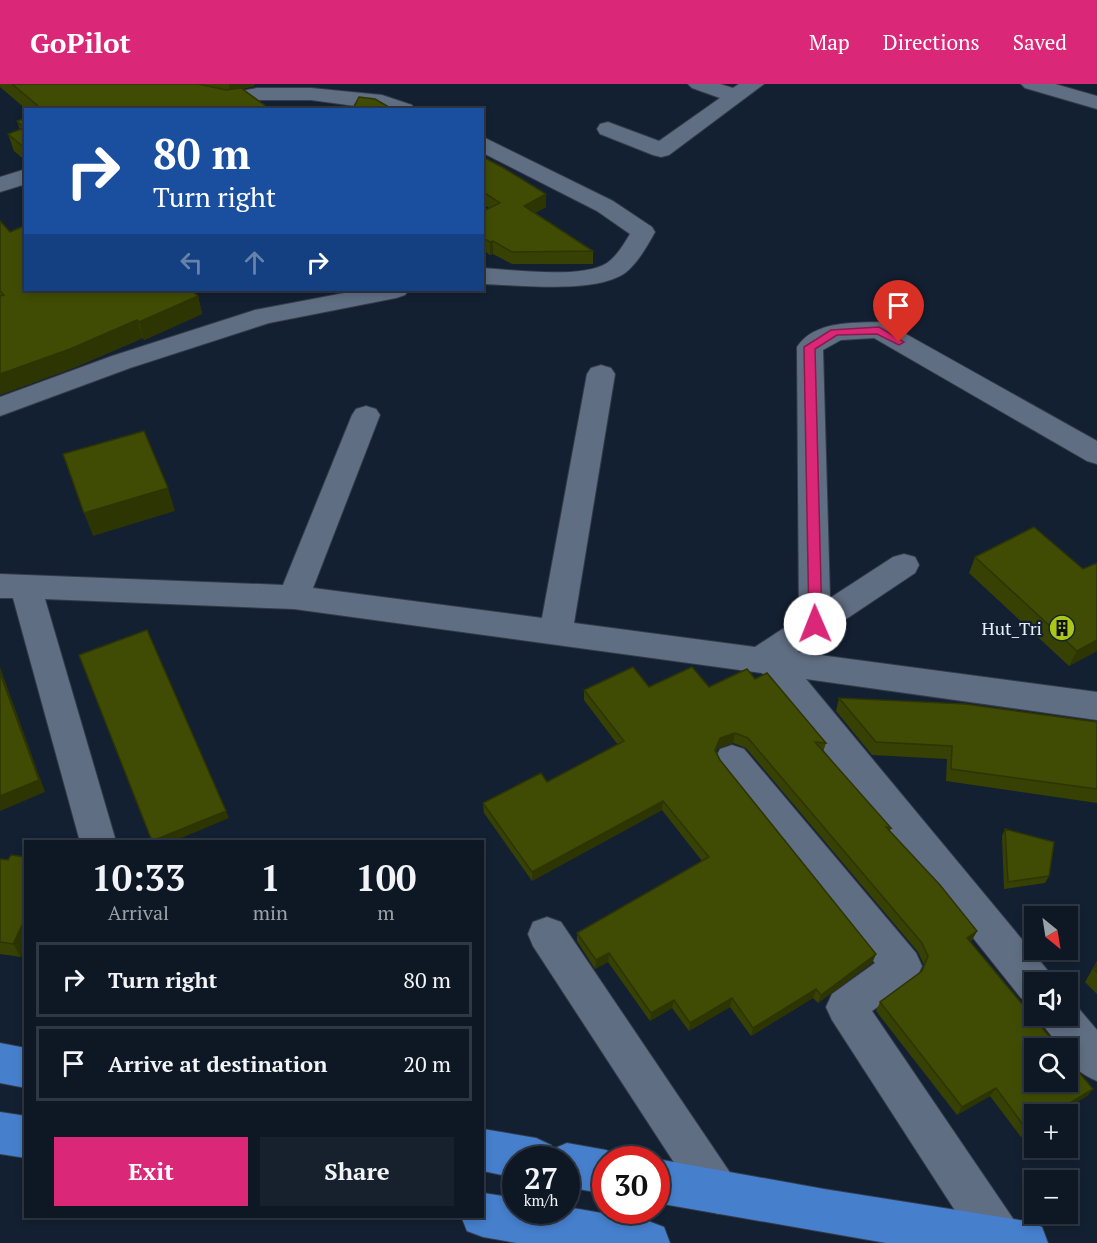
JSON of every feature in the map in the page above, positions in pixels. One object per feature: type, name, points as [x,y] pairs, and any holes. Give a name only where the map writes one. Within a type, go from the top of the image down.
[{"type":"highway","points":[[0,1063],[24,1068]]},
{"type":"highway","points":[[0,1133],[24,1137]]},
{"type":"highway","points":[[484,1150],[502,1154]]},
{"type":"highway","points":[[670,1183],[1013,1241]]},
{"type":"highway","points":[[484,1215],[648,1243]]},
{"type":"street","points":[[160,84],[230,99],[257,94],[311,94],[382,101],[399,108]]},
{"type":"street","points":[[207,108],[276,84]]},
{"type":"street","points":[[699,84],[744,90]]},
{"type":"street","points":[[1032,84],[1097,103]]},
{"type":"street","points":[[608,129],[662,150],[744,90]]},
{"type":"street","points":[[484,145],[605,206],[643,232],[633,248],[613,269],[577,279],[484,276]]},
{"type":"street","points":[[0,185],[24,177]]},
{"type":"street","points":[[0,407],[121,362],[264,316],[391,291]]},
{"type":"street","points":[[815,624],[810,347],[835,332],[879,330],[1097,454]]},
{"type":"street","points":[[556,633],[601,374]]},
{"type":"street","points":[[294,597],[366,415]]},
{"type":"street","points":[[766,662],[815,624],[904,566]]},
{"type":"street","points":[[96,840],[13,586],[294,597],[1097,706]]},
{"type":"street","points":[[766,662],[1025,972]]},
{"type":"street","points":[[732,759],[902,966],[846,1007],[1013,1241]]},
{"type":"street","points":[[547,934],[717,1192]]},
{"type":"street","points":[[1068,1026],[1097,1060]]},
{"type":"building","points":[[12,84],[198,84],[226,90],[241,88],[268,108],[41,108]]},
{"type":"building","points":[[359,97],[375,99],[391,108],[353,108]]},
{"type":"building","points":[[24,119],[24,128],[17,121]]},
{"type":"building","points":[[24,128],[24,147],[8,134]]},
{"type":"building","points":[[484,158],[546,194],[524,206],[593,251],[512,252],[493,241],[490,242],[484,239],[484,211],[500,203],[484,193]]},
{"type":"building","points":[[0,221],[10,232],[24,226],[24,291],[192,291],[198,296],[139,322],[137,320],[70,349],[0,374],[0,296],[4,295],[0,291]]},
{"type":"building","points":[[144,431],[168,488],[84,513],[63,454]]},
{"type":"building","name":"Hut_Tri","points":[[1034,527],[1083,569],[1097,563],[1097,640],[1077,651],[975,557]]},
{"type":"building","points":[[147,630],[226,811],[152,840],[79,655]]},
{"type":"building","points":[[633,667],[649,687],[692,667],[709,687],[747,669],[755,679],[767,673],[826,743],[815,742],[891,828],[886,827],[940,885],[977,931],[967,938],[1024,1006],[1024,1026],[1041,1026],[1051,1038],[1024,1038],[1024,1092],[1078,1092],[1078,1071],[1093,1089],[1068,1104],[1024,1104],[1024,1126],[996,1088],[962,1107],[880,1002],[922,971],[928,956],[922,943],[748,738],[735,733],[720,738],[715,750],[720,760],[876,954],[821,995],[816,989],[753,1028],[732,998],[690,1023],[674,1000],[651,1013],[609,953],[596,960],[577,933],[709,857],[663,801],[532,872],[483,803],[541,773],[547,782],[624,741],[584,690]]},
{"type":"building","points":[[0,673],[39,780],[0,796]]},
{"type":"building","points":[[839,698],[965,704],[1097,722],[1097,789],[951,769],[952,746],[876,742]]},
{"type":"building","points":[[1005,829],[1054,842],[1049,876],[1008,882]]},
{"type":"building","points":[[11,855],[24,857],[24,921],[13,944],[0,942],[0,859],[8,860]]},
{"type":"place","name":"Hut_Tri","points":[[1062,628]]},
{"type":"route","points":[[815,624],[810,347],[835,332],[879,330],[899,342]]}]
